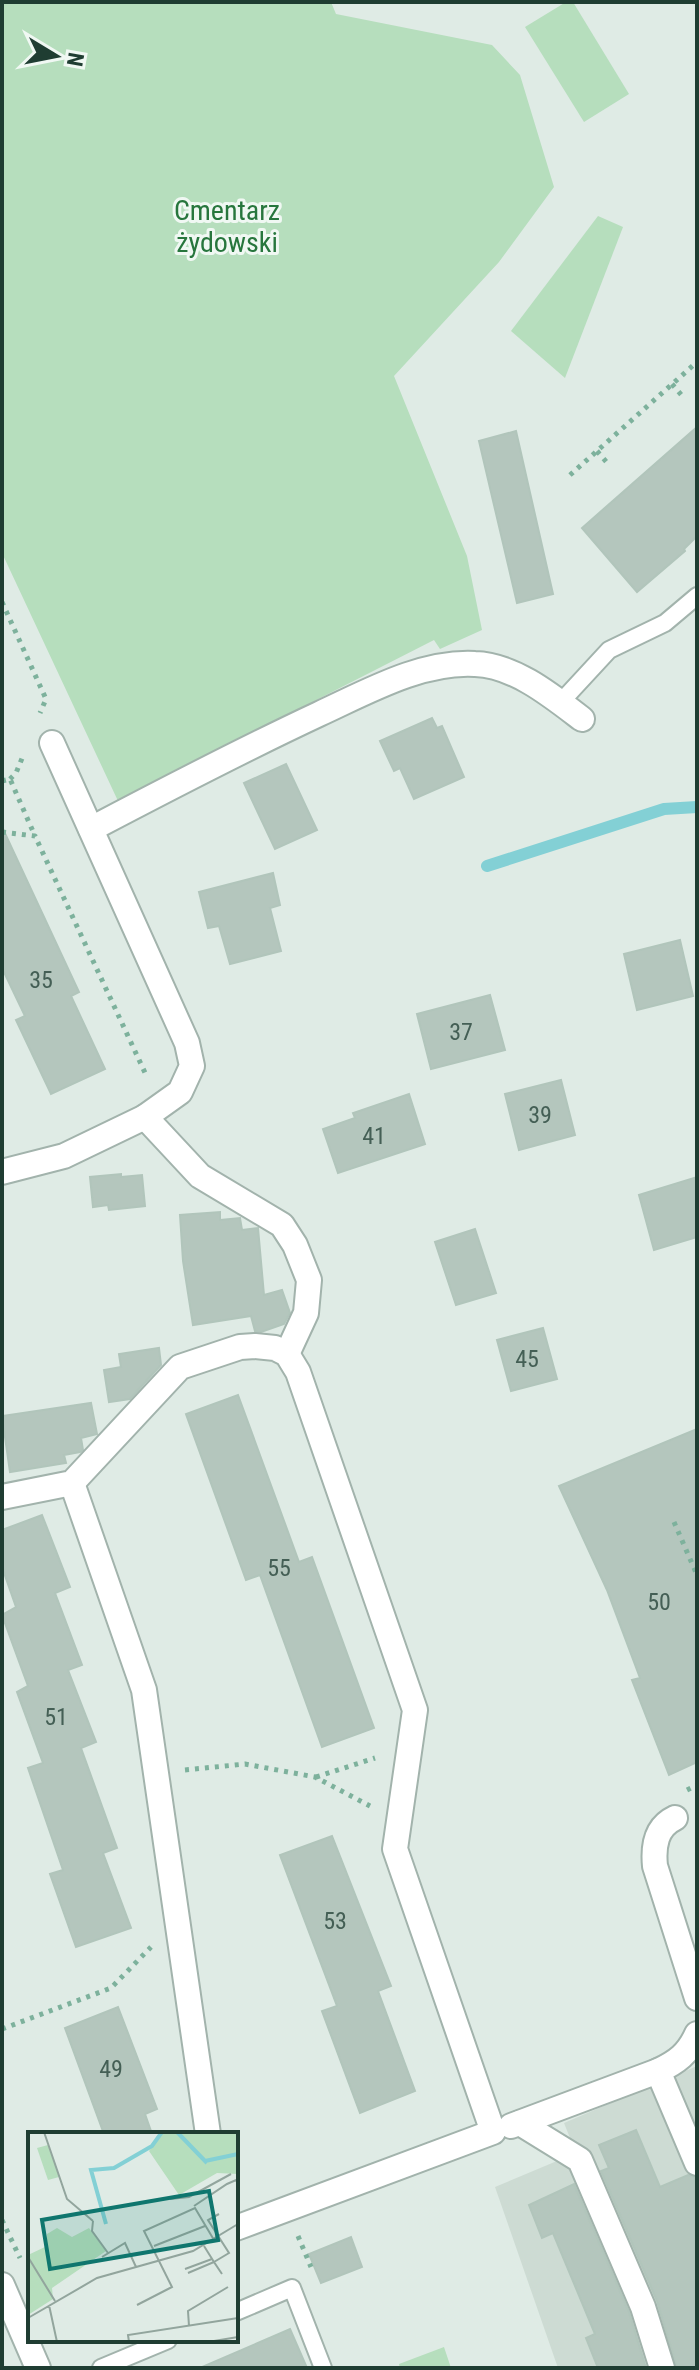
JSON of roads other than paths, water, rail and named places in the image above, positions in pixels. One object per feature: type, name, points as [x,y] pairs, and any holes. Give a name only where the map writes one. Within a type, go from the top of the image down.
[{"type":"street","points":[[91,829],[240,751],[366,692],[423,670],[476,664],[500,669],[582,719]]},
{"type":"street","points":[[2,1172],[64,1156],[145,1117],[180,1092],[192,1066],[187,1043],[52,743]]},
{"type":"street","points":[[145,1117],[200,1176],[282,1225],[295,1245],[309,1280],[306,1313],[287,1354]]},
{"type":"street","points":[[2,1497],[72,1483],[180,1367],[240,1347],[275,1348],[287,1354],[298,1372],[415,1710],[395,1849],[493,2132]]},
{"type":"street","points":[[72,1483],[144,1690],[208,2132]]},
{"type":"street","points":[[676,1807],[657,1836],[653,1850],[655,1866],[697,1998]]},
{"type":"street","points":[[238,2227],[658,2071],[679,2061],[690,2049],[697,2034]]},
{"type":"street","points":[[658,2071],[697,2163]]},
{"type":"street","points":[[520,2123],[580,2160],[643,2307],[662,2368]]},
{"type":"street","points":[[2,2285],[22,2310],[28,2332]]},
{"type":"street","points":[[31,2342],[38,2368]]},
{"type":"lane","points":[[560,703],[609,650],[665,623],[697,596]]},
{"type":"lane","points":[[238,2311],[292,2288],[323,2368]]},
{"type":"lane","points":[[101,2368],[163,2342]]},
{"type":"waterway","points":[[487,866],[664,809],[697,807]]},
{"type":"park label","name":"Cmentarz żydowski","points":[[227,226]]}]
